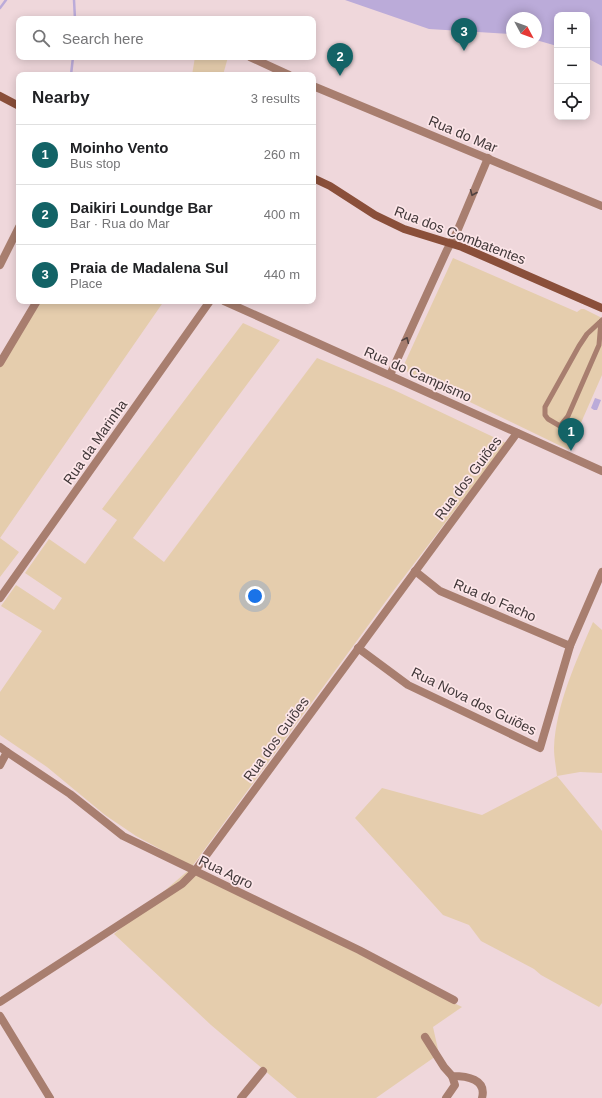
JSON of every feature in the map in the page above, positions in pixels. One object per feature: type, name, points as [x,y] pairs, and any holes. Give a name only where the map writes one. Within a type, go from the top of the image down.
[{"type":"main road","points":[[0,96],[16,104]]},
{"type":"main road","name":"Rua dos Combatentes","points":[[316,179],[330,186],[375,215],[404,229],[451,243],[602,308]]},
{"type":"street","points":[[256,60],[282,72]]},
{"type":"street","name":"Rua do Mar","points":[[316,87],[602,206]]},
{"type":"street","points":[[390,375],[451,243],[488,158]]},
{"type":"street","points":[[0,265],[16,233]]},
{"type":"street","points":[[0,363],[34,304]]},
{"type":"street","name":"Rua da Marinha","points":[[0,598],[208,304]]},
{"type":"street","name":"Rua do Campismo","points":[[231,304],[602,471]]},
{"type":"street","name":"Rua dos Guiões","points":[[0,1002],[182,884],[194,872],[517,434]]},
{"type":"street","name":"Rua do Facho","points":[[415,571],[440,591],[570,646]]},
{"type":"street","points":[[570,646],[602,572]]},
{"type":"street","name":"Rua Nova dos Guiões","points":[[358,648],[408,685],[540,748],[570,646]]},
{"type":"street","name":"Rua Agro","points":[[0,747],[70,794],[123,836],[194,872],[359,950],[454,1000]]},
{"type":"street","points":[[0,765],[7,752]]},
{"type":"street","points":[[0,1016],[50,1098]]},
{"type":"street","points":[[425,1037],[444,1067],[452,1076],[455,1085],[446,1098]]},
{"type":"street","points":[[241,1098],[263,1071]]},
{"type":"street","points":[[452,1076],[467,1076],[480,1083],[484,1091],[482,1098]]},
{"type":"lane","points":[[602,321],[599,345],[568,416],[560,426],[553,423],[545,415],[545,407],[579,346],[587,334],[602,321]]},
{"type":"shaded area","points":[[345,0],[602,0],[602,66],[590,60],[590,12],[554,12],[554,45],[542,42],[542,12],[506,12],[506,34],[429,29]]},
{"type":"shaded area","points":[[194,60],[227,60],[224,72],[192,72]]},
{"type":"shaded area","points":[[453,258],[577,312],[584,309],[602,318],[602,375],[569,450],[402,369]]},
{"type":"shaded area","points":[[37,304],[162,304],[0,538],[0,367]]},
{"type":"shaded area","points":[[243,323],[280,340],[133,538],[164,562],[317,358],[394,390],[506,443],[394,590],[191,868],[462,1007],[433,1027],[439,1054],[376,1098],[297,1098],[211,1025],[114,934],[190,869],[171,855],[136,836],[105,815],[47,767],[0,735],[0,692],[42,631],[1,606],[16,585],[54,610],[62,598],[25,573],[49,539],[85,564],[117,520],[102,509]]},
{"type":"shaded area","points":[[595,398],[601,400],[597,410],[591,408]]},
{"type":"shaded area","points":[[0,538],[19,552],[0,577]]},
{"type":"shaded area","points":[[593,622],[602,630],[602,773],[580,772],[557,776],[554,748],[559,715],[568,684]]},
{"type":"shaded area","points":[[557,776],[602,831],[602,1003],[599,1007],[541,975],[534,969],[481,941],[469,925],[443,915],[355,818],[382,788],[482,815]]},
{"type":"waterway","points":[[0,8],[6,0]]},
{"type":"waterway","points":[[74,0],[75,16]]},
{"type":"waterway","points":[[71,72],[73,60]]},
{"type":"place","name":"Praia de Madalena Sul","points":[[464,51]]},
{"type":"place","name":"Daikiri Loundge Bar","points":[[340,76]]},
{"type":"place","name":"Moinho Vento","points":[[571,451]]}]
